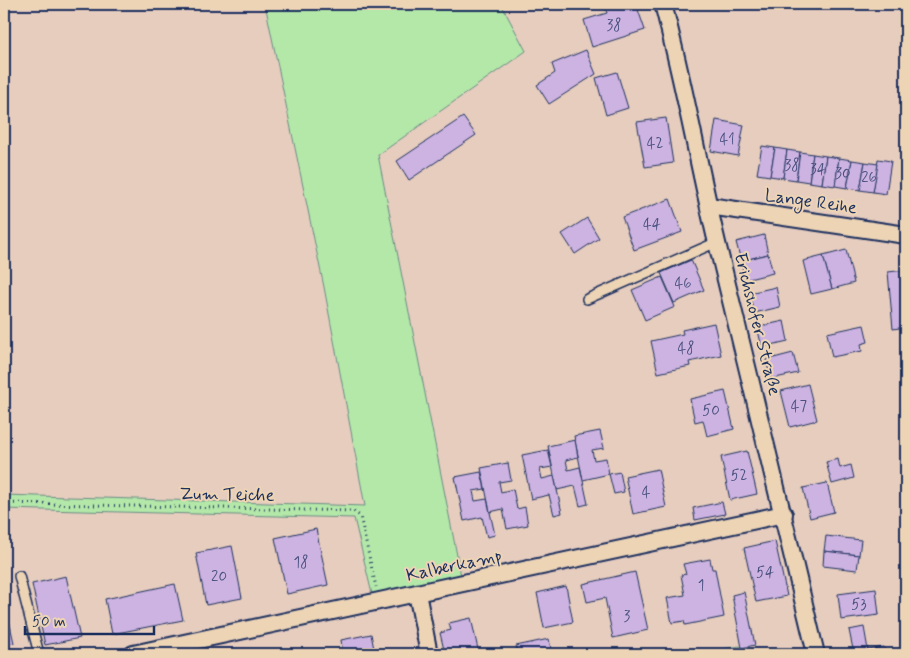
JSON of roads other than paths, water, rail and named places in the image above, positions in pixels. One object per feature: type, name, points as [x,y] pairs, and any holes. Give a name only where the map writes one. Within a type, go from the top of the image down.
[{"type":"street","name":"Erichshofer Straße","points":[[662,4],[672,39],[717,242],[784,514],[816,654]]},
{"type":"street","name":"Lange Reihe","points":[[709,206],[906,235]]},
{"type":"street","name":"Kalberkamp","points":[[133,654],[784,514]]},
{"type":"street","points":[[417,593],[429,654]]},
{"type":"lane","points":[[587,299],[717,242]]},
{"type":"lane","points":[[19,576],[39,654]]}]
